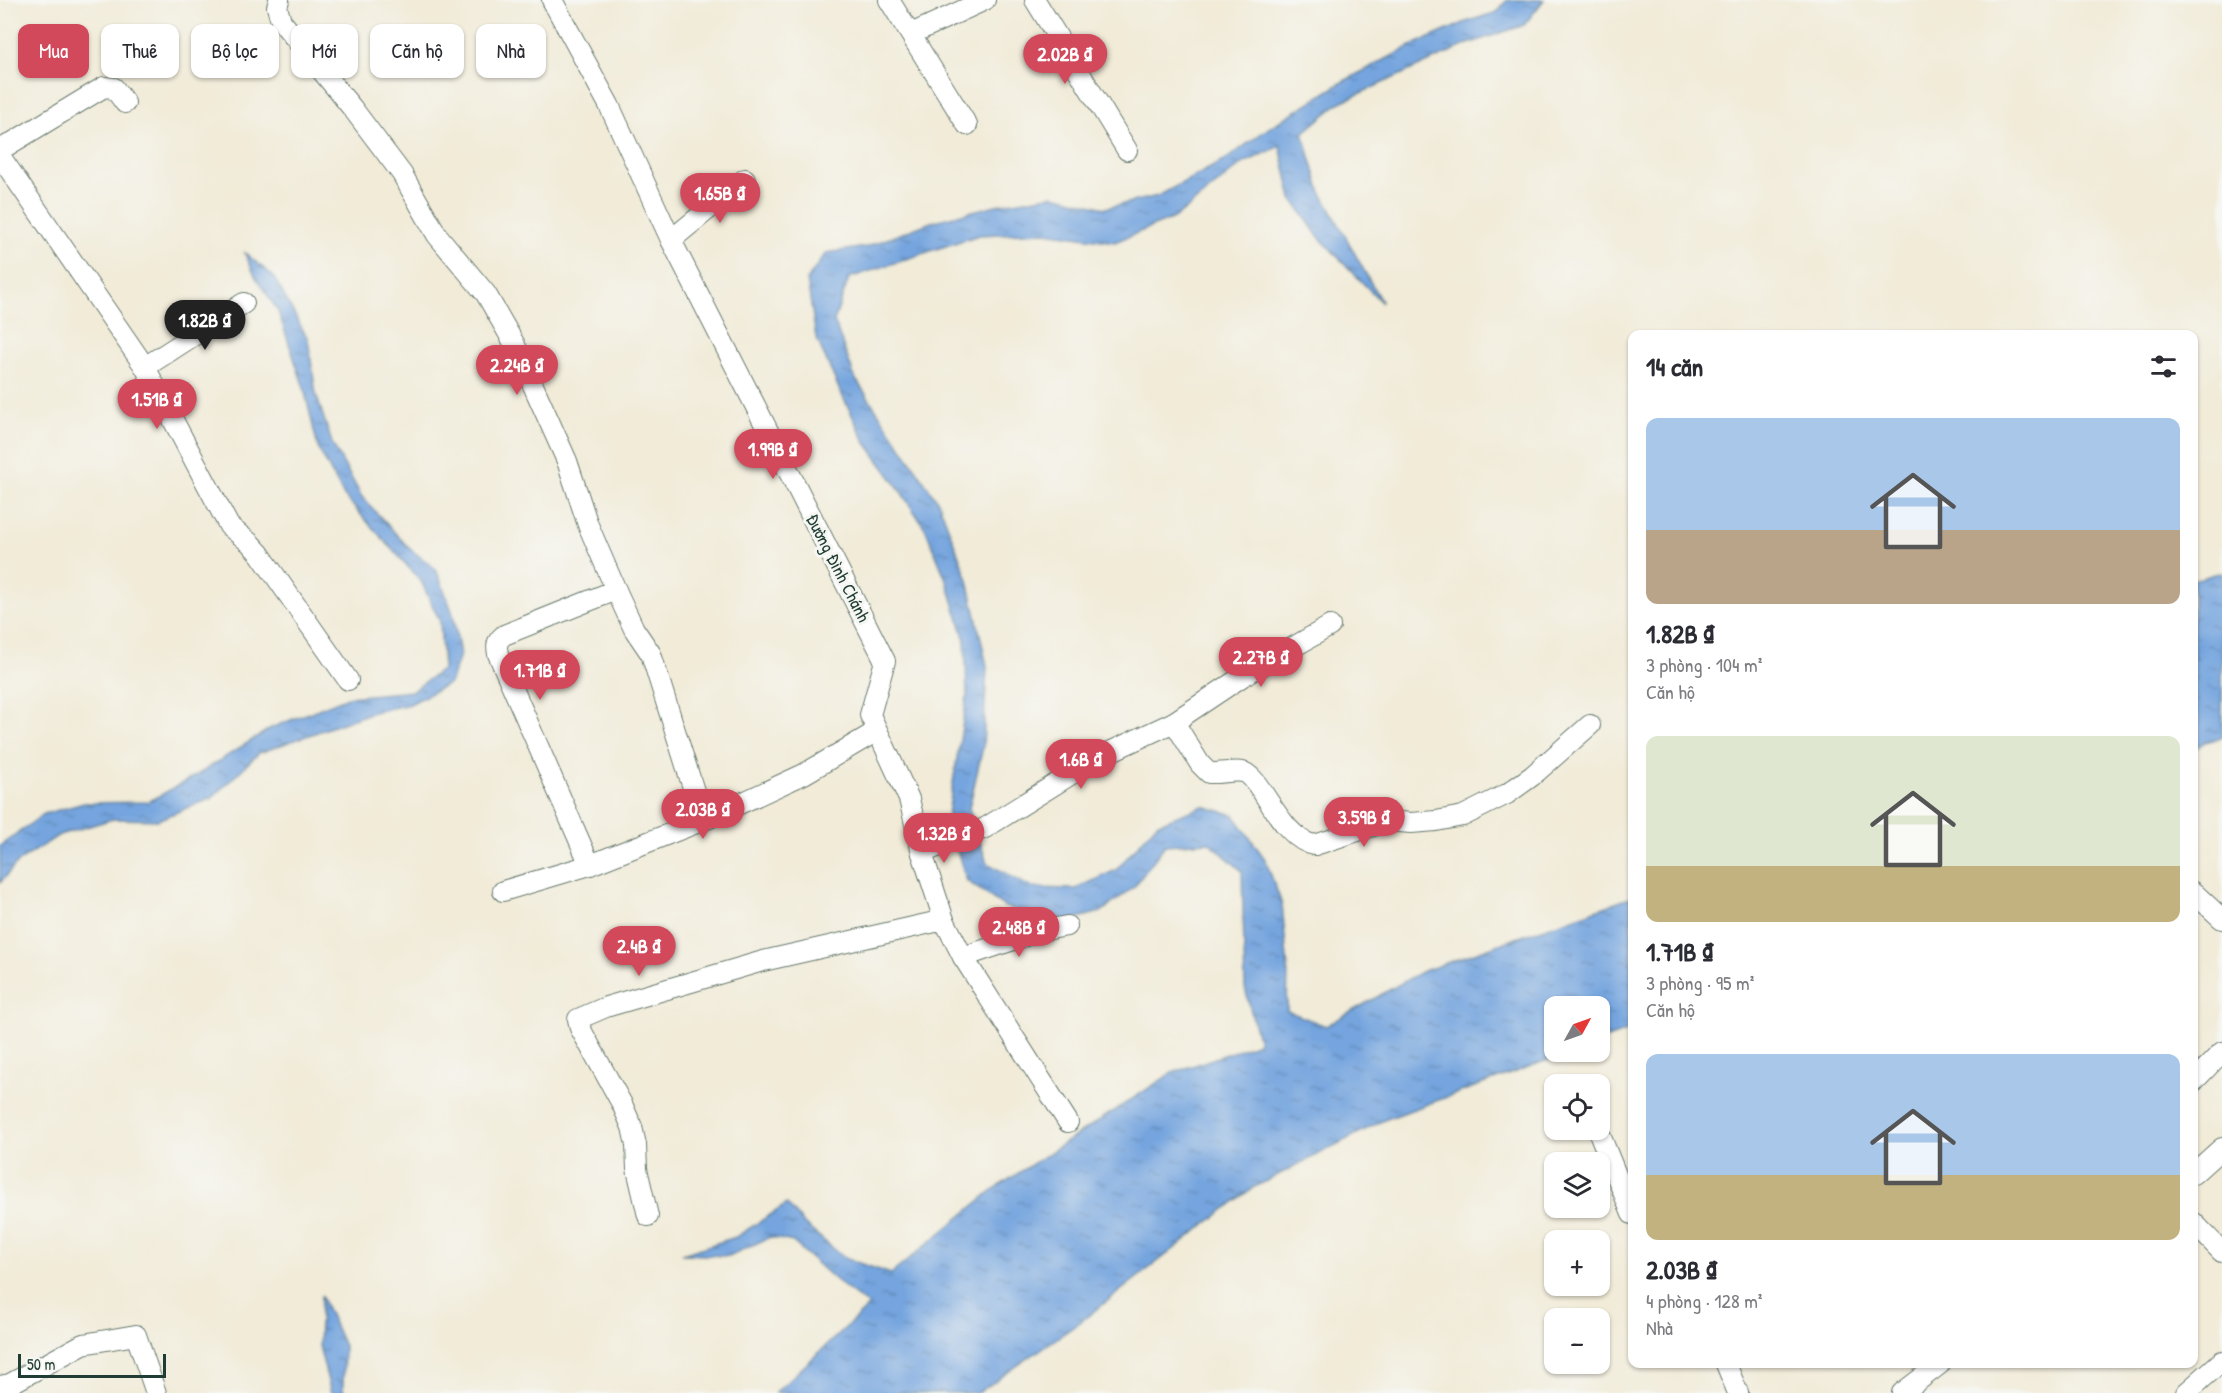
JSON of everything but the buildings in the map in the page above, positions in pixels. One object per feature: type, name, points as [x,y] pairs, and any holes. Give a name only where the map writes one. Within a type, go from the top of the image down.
[{"type":"street","points":[[279,0],[277,7],[281,21],[353,109],[402,174],[437,235],[486,294],[514,343],[567,461],[588,525],[616,590],[634,629],[651,654],[694,791],[709,818]]},
{"type":"street","name":"Đường Đình Chánh","points":[[552,0],[609,105],[671,240],[885,661],[870,715],[909,799],[922,853],[944,920],[963,957],[1068,1122]]},
{"type":"street","points":[[889,0],[967,125]]},
{"type":"street","points":[[910,34],[985,0]]},
{"type":"street","points":[[1035,0],[1127,150]]},
{"type":"street","points":[[0,150],[104,87],[114,88],[125,103]]},
{"type":"street","points":[[0,156],[145,367],[229,526],[260,554],[348,680]]},
{"type":"street","points":[[671,240],[745,179]]},
{"type":"street","points":[[145,367],[244,303]]},
{"type":"street","points":[[590,865],[496,645],[504,635],[616,590]]},
{"type":"street","points":[[922,853],[978,831],[1099,756],[1174,722],[1244,676],[1330,626]]},
{"type":"street","points":[[1174,722],[1200,764],[1209,773],[1243,772],[1250,776],[1275,813],[1305,843],[1314,845],[1388,820],[1411,823],[1436,821],[1471,812],[1507,794],[1524,782],[1590,725]]},
{"type":"street","points":[[503,891],[590,865],[709,818],[804,774],[877,731]]},
{"type":"street","points":[[2198,897],[2222,919]]},
{"type":"street","points":[[648,1216],[637,1169],[636,1145],[632,1127],[578,1019],[606,1006],[763,961],[944,920]]},
{"type":"street","points":[[963,957],[1040,931],[1067,927]]},
{"type":"street","points":[[2198,1077],[2222,1052]]},
{"type":"street","points":[[1602,1140],[1628,1204]]},
{"type":"street","points":[[2198,1170],[2222,1148]]},
{"type":"street","points":[[2198,1226],[2222,1252]]},
{"type":"street","points":[[0,1386],[10,1384],[83,1344],[136,1335],[156,1393]]},
{"type":"street","points":[[2186,1393],[2222,1361]]},
{"type":"street","points":[[1728,1368],[1738,1393]]},
{"type":"street","points":[[1902,1393],[1935,1368]]},
{"type":"water","points":[[1507,0],[1544,0],[1524,25],[1468,44],[1339,103],[1303,133],[1320,190],[1382,303],[1317,235],[1292,199],[1280,146],[1242,164],[1176,217],[1115,242],[1045,232],[979,235],[849,278],[834,321],[855,378],[939,503],[968,580],[987,666],[983,747],[969,808],[987,863],[1032,888],[1076,889],[1116,870],[1157,824],[1203,806],[1234,815],[1265,859],[1282,904],[1288,969],[1287,1011],[1326,1026],[1421,972],[1628,898],[1628,1030],[1610,1037],[1610,996],[1544,996],[1544,1062],[1384,1120],[1251,1189],[1083,1320],[978,1393],[775,1393],[869,1306],[834,1279],[793,1242],[770,1237],[729,1256],[682,1254],[736,1237],[787,1204],[805,1225],[845,1258],[891,1274],[994,1189],[1172,1073],[1259,1043],[1245,988],[1242,871],[1209,842],[1165,845],[1134,887],[1101,912],[1059,923],[1005,907],[967,881],[947,820],[967,696],[965,640],[947,582],[925,528],[866,443],[816,337],[807,280],[826,253],[866,247],[931,222],[996,205],[1054,195],[1105,208],[1158,196],[1225,160],[1270,127],[1344,81],[1413,45],[1466,22],[1497,12]]},
{"type":"water","points":[[244,252],[273,276],[308,339],[316,394],[332,443],[362,497],[410,549],[436,569],[453,614],[460,655],[450,683],[410,704],[373,712],[259,753],[213,797],[158,820],[113,819],[59,835],[18,862],[0,883],[0,846],[44,814],[84,803],[148,802],[197,775],[271,728],[348,697],[412,691],[443,669],[440,622],[421,581],[344,496],[318,448],[304,388],[278,311],[256,278]]},
{"type":"water","points":[[2222,572],[2222,738],[2205,742],[2198,747],[2198,579]]},
{"type":"water","points":[[321,1295],[344,1346],[343,1389],[345,1393],[331,1393],[319,1346]]}]
